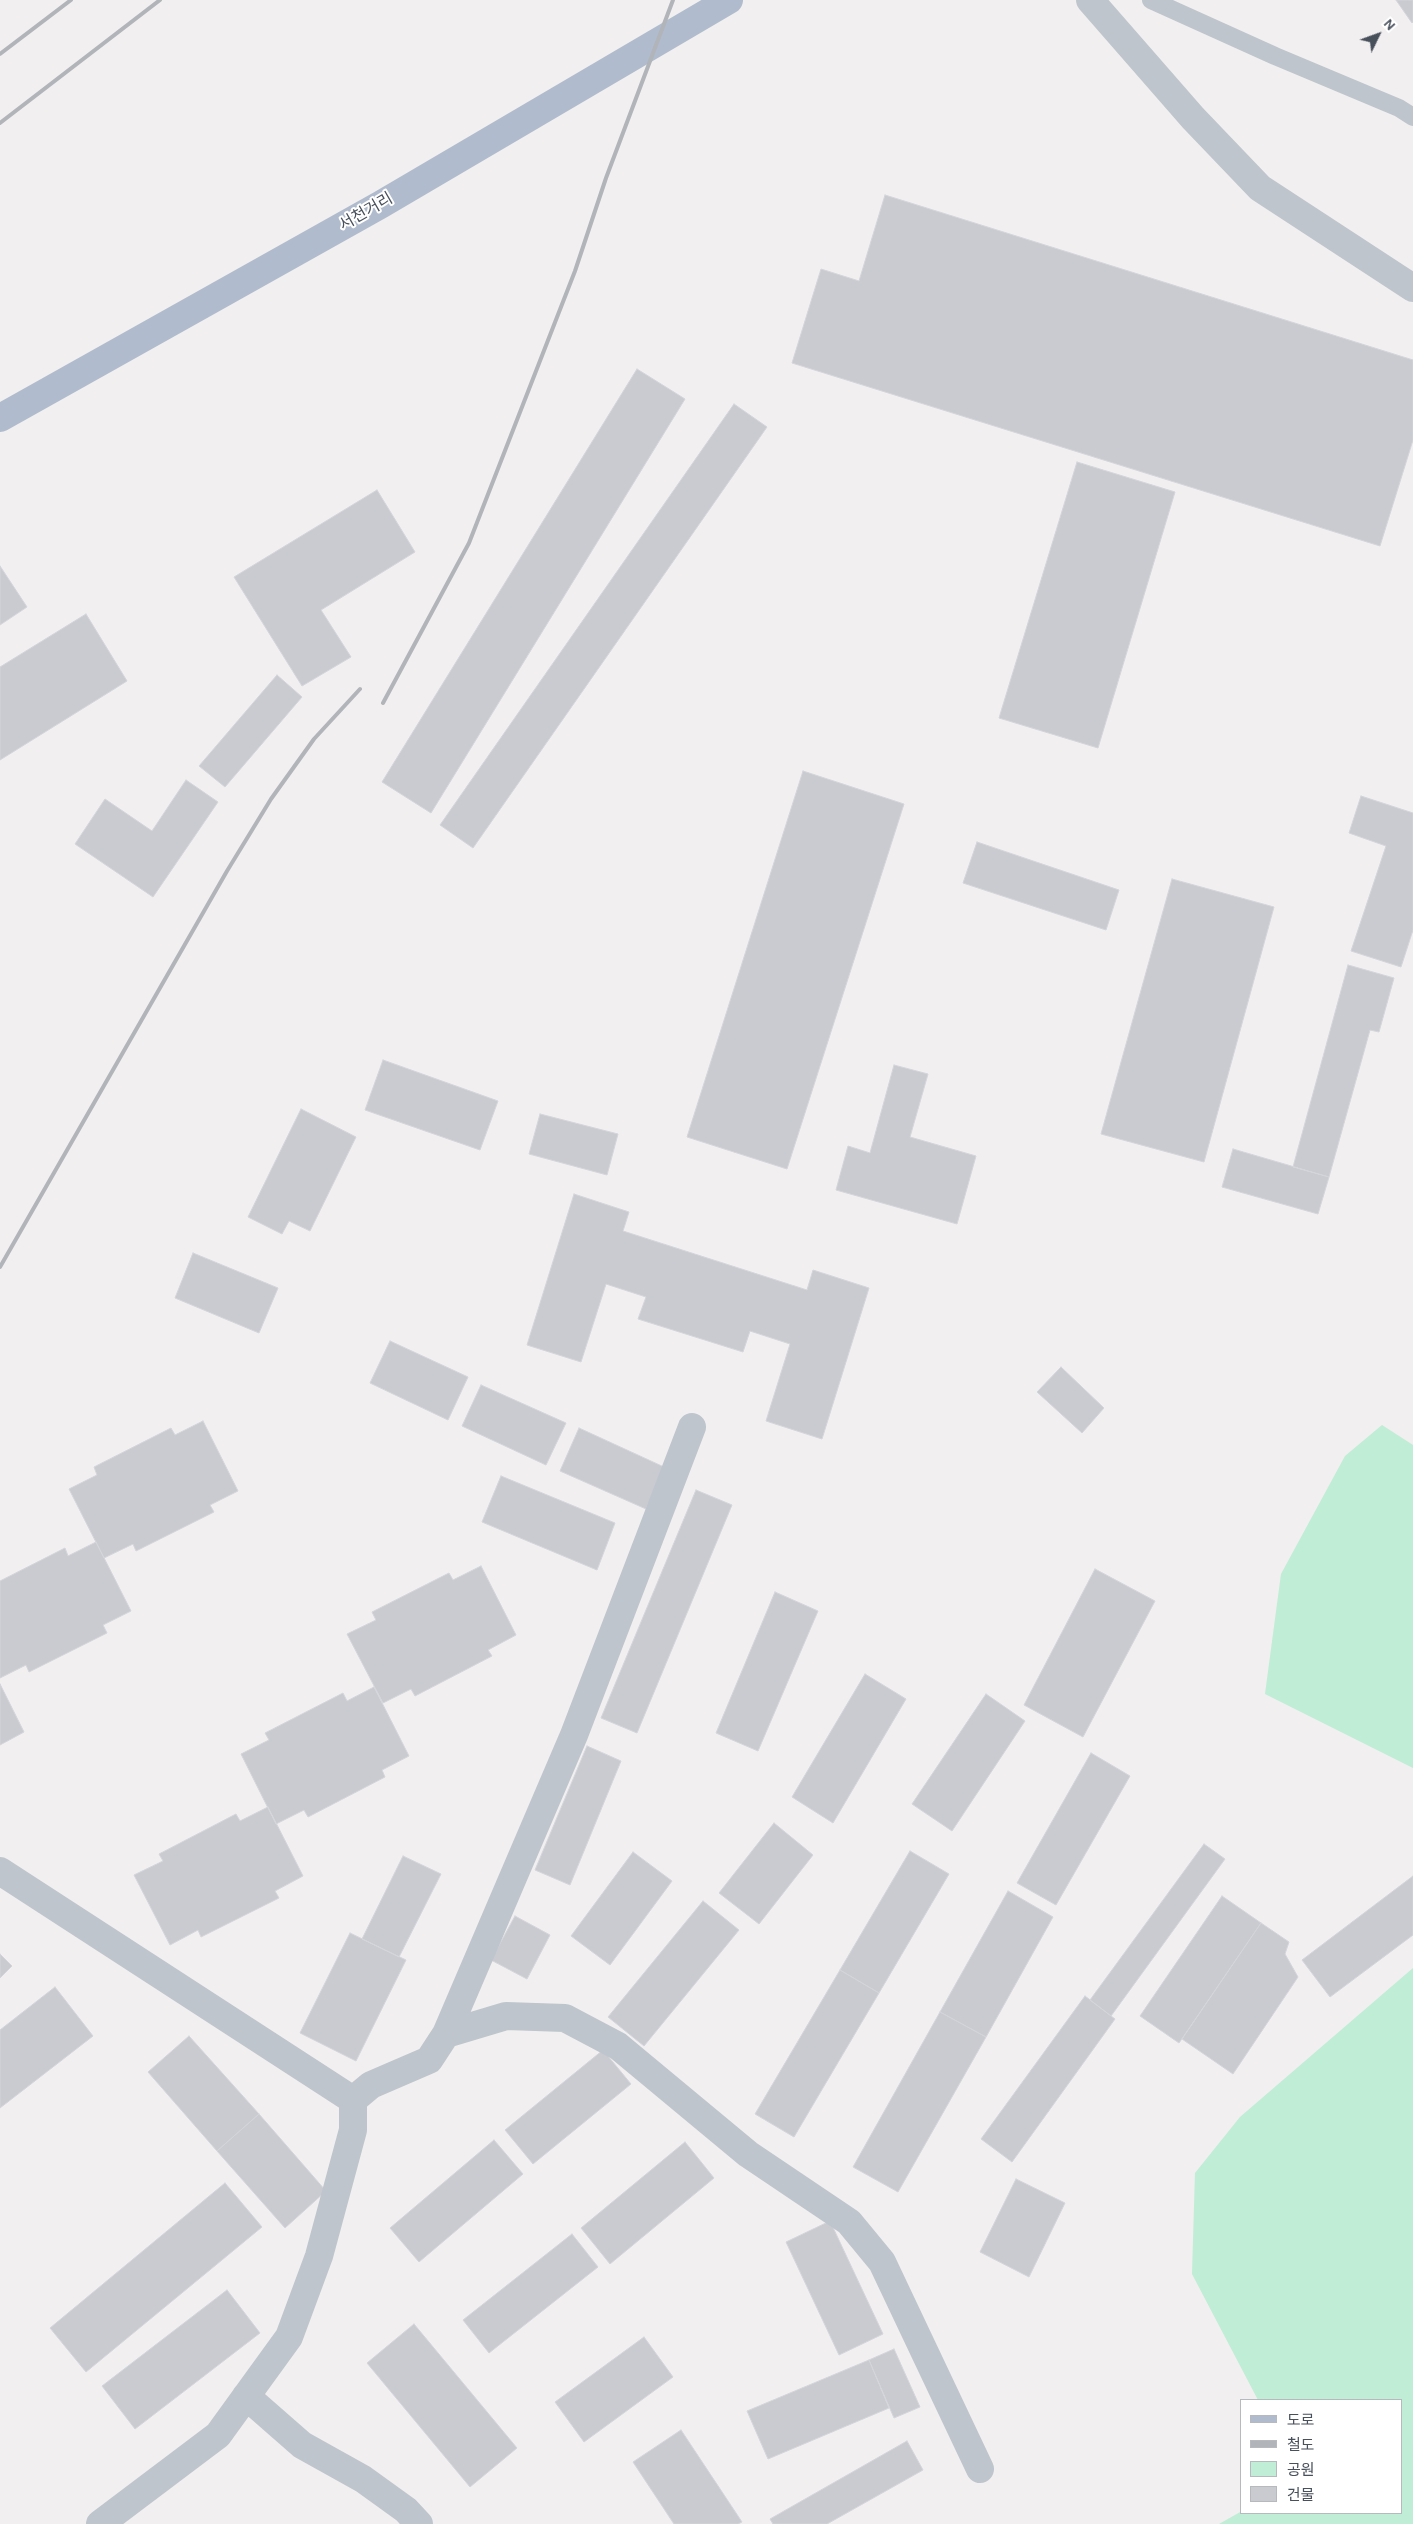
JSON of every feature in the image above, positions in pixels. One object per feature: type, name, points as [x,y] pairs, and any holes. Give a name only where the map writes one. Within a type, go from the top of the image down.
[{"type":"main road","name":"서천거리","points":[[0,418],[380,205],[729,0]]},
{"type":"street","points":[[1090,0],[1193,118],[1260,188],[1413,288]]},
{"type":"street","points":[[353,2100],[371,2085],[429,2060],[446,2034],[574,1735],[692,1426]]},
{"type":"street","points":[[0,1871],[353,2100]]},
{"type":"street","points":[[446,2034],[506,2016],[565,2018],[618,2046],[748,2154],[849,2222],[882,2262],[980,2469]]},
{"type":"street","points":[[100,2524],[218,2435],[289,2338],[319,2256],[353,2130],[353,2100]]},
{"type":"street","points":[[246,2396],[302,2445],[363,2479],[406,2510],[419,2524]]},
{"type":"lane","points":[[1150,0],[1275,56],[1399,108],[1413,117]]},
{"type":"green space","points":[[1382,1425],[1413,1445],[1413,1768],[1265,1694],[1281,1574],[1345,1456]]},
{"type":"green space","points":[[1413,1968],[1413,2524],[1219,2524],[1240,2512],[1240,2514],[1403,2514],[1403,2399],[1257,2399],[1192,2274],[1195,2173],[1240,2117]]},
{"type":"building","points":[[1396,0],[1413,0],[1412,23]]},
{"type":"building","points":[[885,195],[1413,360],[1413,440],[1380,546],[792,363],[821,269],[859,281]]},
{"type":"building","points":[[637,369],[685,399],[431,813],[382,782]]},
{"type":"building","points":[[734,404],[767,427],[473,848],[440,825]]},
{"type":"building","points":[[1077,462],[1175,492],[1098,748],[999,718]]},
{"type":"building","points":[[377,490],[415,552],[321,610],[351,657],[302,686],[234,577]]},
{"type":"building","points":[[0,566],[27,607],[0,625]]},
{"type":"building","points":[[86,614],[127,681],[0,760],[0,667]]},
{"type":"building","points":[[277,675],[302,697],[225,787],[199,766]]},
{"type":"building","points":[[803,771],[904,804],[787,1169],[687,1137]]},
{"type":"building","points":[[186,780],[218,802],[153,897],[75,844],[105,799],[152,831]]},
{"type":"building","points":[[1361,796],[1413,813],[1413,930],[1401,967],[1351,951],[1386,846],[1349,833]]},
{"type":"building","points":[[977,842],[1119,890],[1106,930],[963,883]]},
{"type":"building","points":[[1172,879],[1274,907],[1204,1162],[1101,1134]]},
{"type":"building","points":[[1348,965],[1394,978],[1379,1032],[1370,1030],[1329,1177],[1293,1167]]},
{"type":"building","points":[[383,1060],[498,1101],[480,1150],[365,1110]]},
{"type":"building","points":[[894,1065],[928,1074],[910,1137],[976,1156],[957,1224],[836,1190],[848,1146],[870,1153]]},
{"type":"building","points":[[301,1109],[356,1137],[310,1231],[289,1221],[282,1234],[248,1217]]},
{"type":"building","points":[[540,1114],[618,1134],[607,1175],[529,1154]]},
{"type":"building","points":[[1233,1149],[1329,1177],[1318,1214],[1222,1187]]},
{"type":"building","points":[[574,1194],[629,1212],[623,1231],[807,1290],[813,1270],[869,1288],[822,1439],[766,1421],[790,1344],[750,1331],[743,1352],[638,1319],[646,1297],[606,1284],[581,1362],[527,1345]]},
{"type":"building","points":[[193,1253],[278,1288],[259,1333],[175,1298]]},
{"type":"building","points":[[390,1341],[468,1377],[448,1420],[370,1383]]},
{"type":"building","points":[[1061,1367],[1104,1408],[1082,1433],[1037,1392]]},
{"type":"building","points":[[481,1385],[566,1423],[546,1465],[462,1426]]},
{"type":"building","points":[[203,1421],[238,1491],[210,1505],[214,1512],[136,1551],[133,1544],[104,1558],[69,1489],[97,1475],[94,1467],[171,1428],[175,1435]]},
{"type":"building","points":[[579,1428],[664,1467],[646,1509],[560,1471]]},
{"type":"building","points":[[501,1476],[615,1523],[597,1570],[482,1522]]},
{"type":"building","points":[[696,1490],[732,1505],[637,1733],[601,1718]]},
{"type":"building","points":[[96,1542],[131,1611],[103,1625],[107,1633],[29,1672],[26,1665],[0,1678],[0,1581],[65,1548],[68,1556]]},
{"type":"building","points":[[481,1566],[516,1635],[488,1650],[492,1656],[415,1696],[411,1689],[383,1703],[347,1634],[376,1620],[372,1612],[449,1573],[453,1580]]},
{"type":"building","points":[[1095,1569],[1155,1601],[1083,1737],[1024,1705]]},
{"type":"building","points":[[775,1592],[818,1611],[758,1751],[716,1733]]},
{"type":"building","points":[[865,1674],[906,1699],[833,1823],[792,1797]]},
{"type":"building","points":[[0,1684],[24,1732],[0,1745]]},
{"type":"building","points":[[374,1687],[409,1756],[382,1770],[385,1777],[308,1817],[304,1810],[276,1824],[241,1754],[269,1740],[265,1733],[343,1693],[347,1701]]},
{"type":"building","points":[[986,1694],[1025,1721],[952,1831],[912,1804]]},
{"type":"building","points":[[587,1746],[621,1761],[570,1885],[535,1870]]},
{"type":"building","points":[[1091,1753],[1130,1776],[1056,1905],[1017,1883]]},
{"type":"building","points":[[268,1807],[303,1876],[275,1891],[279,1898],[201,1937],[198,1930],[170,1945],[134,1875],[163,1861],[159,1854],[236,1814],[240,1821]]},
{"type":"building","points":[[774,1823],[813,1855],[759,1924],[719,1893]]},
{"type":"building","points":[[1204,1844],[1225,1859],[1111,2016],[1090,2000]]},
{"type":"building","points":[[910,1851],[949,1874],[879,1993],[840,1970]]},
{"type":"building","points":[[633,1852],[672,1881],[610,1965],[571,1936]]},
{"type":"building","points":[[403,1856],[441,1874],[399,1957],[362,1939]]},
{"type":"building","points":[[1413,1876],[1413,1935],[1330,1997],[1302,1960]]},
{"type":"building","points":[[1008,1891],[1053,1917],[986,2037],[940,2012]]},
{"type":"building","points":[[1222,1896],[1261,1923],[1179,2043],[1140,2016]]},
{"type":"building","points":[[703,1901],[739,1930],[644,2046],[608,2017]]},
{"type":"building","points":[[515,1916],[550,1935],[527,1979],[491,1960]]},
{"type":"building","points":[[1261,1923],[1289,1942],[1285,1954],[1298,1977],[1233,2074],[1182,2039]]},
{"type":"building","points":[[350,1933],[406,1960],[356,2061],[300,2033]]},
{"type":"building","points":[[0,1954],[12,1966],[0,1978]]},
{"type":"building","points":[[840,1970],[879,1993],[794,2137],[755,2114]]},
{"type":"building","points":[[55,1987],[93,2036],[0,2108],[0,2030]]},
{"type":"building","points":[[1085,1996],[1115,2019],[1012,2162],[981,2139]]},
{"type":"building","points":[[940,2012],[986,2037],[898,2192],[853,2167]]},
{"type":"building","points":[[189,2036],[259,2114],[217,2151],[148,2072]]},
{"type":"building","points":[[603,2050],[631,2084],[533,2164],[505,2130]]},
{"type":"building","points":[[259,2114],[326,2191],[285,2228],[217,2151]]},
{"type":"building","points":[[494,2140],[523,2174],[419,2262],[390,2228]]},
{"type":"building","points":[[685,2142],[714,2178],[610,2264],[581,2228]]},
{"type":"building","points":[[1016,2179],[1065,2203],[1029,2277],[980,2252]]},
{"type":"building","points":[[225,2183],[262,2227],[86,2372],[50,2328]]},
{"type":"building","points":[[830,2221],[883,2334],[839,2355],[786,2242]]},
{"type":"building","points":[[572,2234],[598,2267],[489,2353],[463,2320]]},
{"type":"building","points":[[227,2290],[260,2333],[135,2429],[102,2386]]},
{"type":"building","points":[[414,2324],[517,2448],[470,2487],[367,2363]]},
{"type":"building","points":[[644,2337],[673,2377],[584,2442],[555,2402]]},
{"type":"building","points":[[894,2349],[920,2407],[894,2418],[869,2360]]},
{"type":"building","points":[[869,2360],[889,2408],[768,2459],[747,2411]]},
{"type":"building","points":[[681,2430],[742,2522],[738,2524],[674,2524],[633,2462]]},
{"type":"building","points":[[907,2441],[923,2470],[827,2524],[773,2524],[770,2519]]},
{"type":"railway","points":[[0,54],[71,0]]},
{"type":"railway","points":[[0,123],[160,0]]},
{"type":"railway","points":[[383,703],[469,543],[575,271],[606,178],[673,0]]},
{"type":"railway","points":[[0,1267],[227,871],[271,799],[314,739],[360,689]]}]
